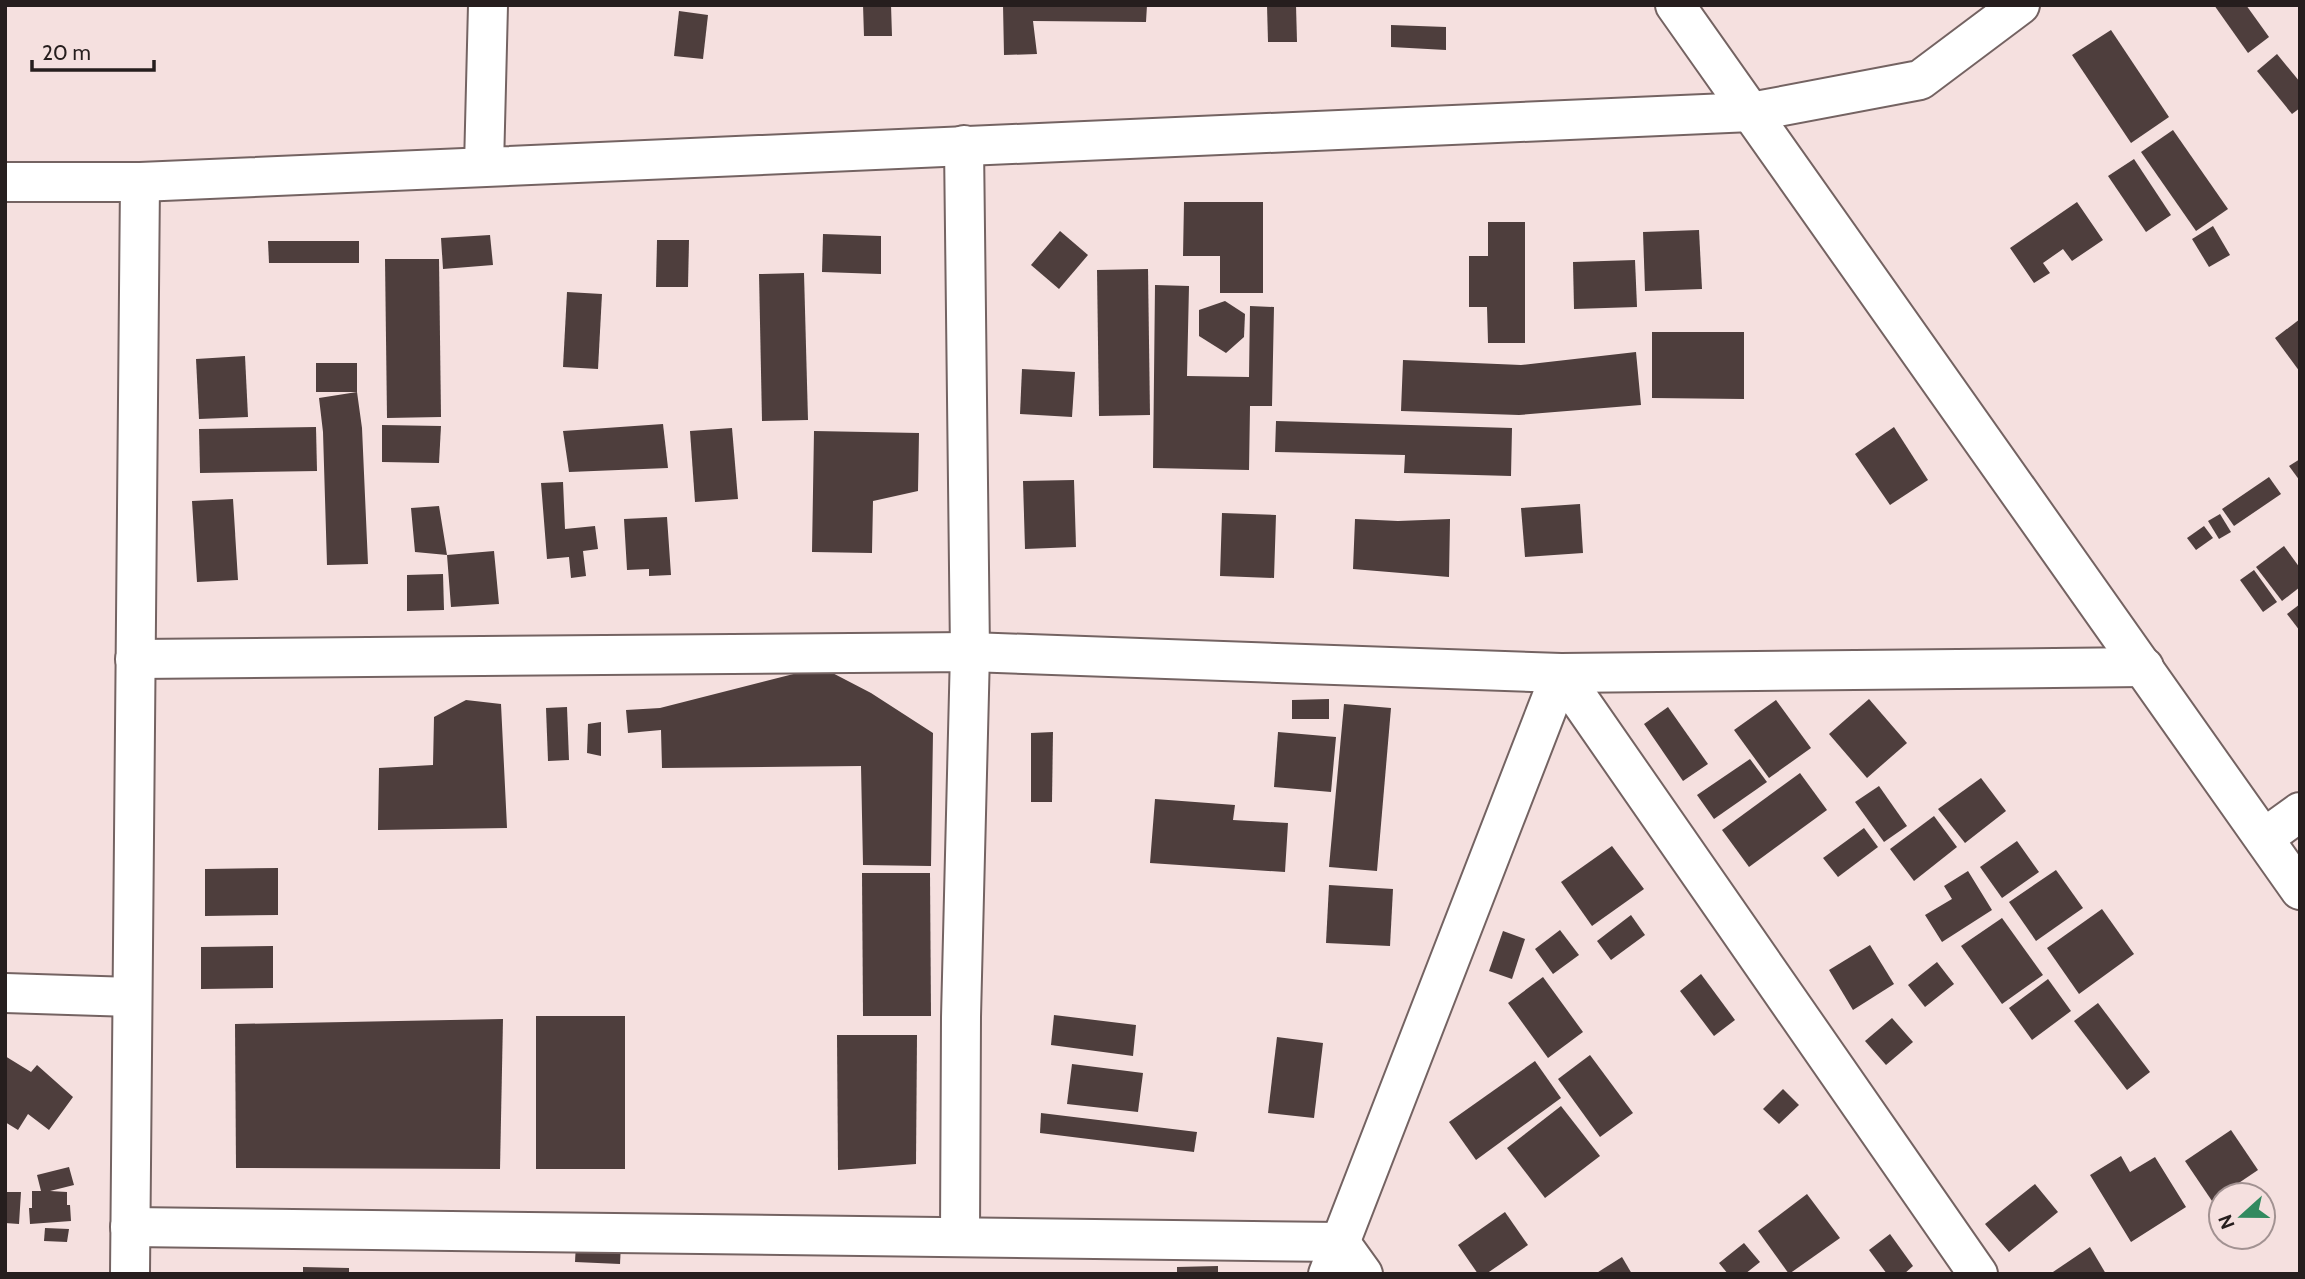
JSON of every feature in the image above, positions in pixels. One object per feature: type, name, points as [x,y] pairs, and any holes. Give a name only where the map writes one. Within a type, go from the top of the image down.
[{"type":"street","points":[[484,166],[488,5]]},
{"type":"street","points":[[1675,5],[2300,890]]},
{"type":"street","points":[[5,182],[140,182],[1751,112],[1920,80],[2020,5]]},
{"type":"street","points":[[960,1236],[961,1017],[970,652],[964,145]]},
{"type":"street","points":[[130,1274],[140,182]]},
{"type":"street","points":[[135,659],[970,652],[1561,673],[2144,667]]},
{"type":"street","points":[[1334,1258],[1561,673]]},
{"type":"street","points":[[1561,673],[1979,1274]]},
{"type":"street","points":[[2263,838],[2300,813]]},
{"type":"street","points":[[5,993],[132,997]]},
{"type":"street","points":[[130,1227],[960,1236],[1334,1258],[1363,1274]]},
{"type":"building","points":[[863,5],[891,5],[892,36],[864,36]]},
{"type":"building","points":[[1003,5],[1147,5],[1146,22],[1033,21],[1037,54],[1004,55]]},
{"type":"building","points":[[1267,5],[1296,5],[1297,42],[1268,42]]},
{"type":"building","points":[[2214,5],[2246,5],[2269,37],[2248,53]]},
{"type":"building","points":[[679,11],[708,15],[703,59],[674,56]]},
{"type":"building","points":[[1391,25],[1446,27],[1446,50],[1391,47]]},
{"type":"building","points":[[2111,30],[2169,117],[2131,143],[2072,55]]},
{"type":"building","points":[[2277,54],[2300,82],[2300,108],[2292,114],[2257,71]]},
{"type":"building","points":[[2173,130],[2228,209],[2196,231],[2141,152]]},
{"type":"building","points":[[2134,159],[2171,215],[2146,232],[2108,176]]},
{"type":"building","points":[[1184,202],[1263,202],[1263,293],[1220,293],[1220,256],[1183,256]]},
{"type":"building","points":[[2077,202],[2103,240],[2072,261],[2063,249],[2043,263],[2050,273],[2034,283],[2010,248]]},
{"type":"building","points":[[1488,222],[1525,222],[1525,343],[1488,343],[1487,307],[1469,307],[1469,256],[1488,256]]},
{"type":"building","points":[[2213,226],[2230,255],[2209,267],[2192,239]]},
{"type":"building","points":[[1699,230],[1702,289],[1645,291],[1643,232]]},
{"type":"building","points":[[1060,231],[1088,255],[1059,289],[1031,265]]},
{"type":"building","points":[[823,234],[881,236],[881,274],[822,272]]},
{"type":"building","points":[[490,235],[493,265],[443,269],[441,238]]},
{"type":"building","points":[[657,240],[689,240],[688,287],[656,287]]},
{"type":"building","points":[[268,241],[359,241],[359,263],[269,263]]},
{"type":"building","points":[[385,259],[439,259],[441,417],[387,418]]},
{"type":"building","points":[[1635,260],[1637,307],[1574,309],[1573,262]]},
{"type":"building","points":[[1148,269],[1150,415],[1099,416],[1097,270]]},
{"type":"building","points":[[804,273],[808,420],[762,421],[759,274]]},
{"type":"building","points":[[1155,285],[1189,286],[1187,376],[1249,377],[1250,306],[1274,307],[1272,406],[1250,406],[1249,470],[1153,468]]},
{"type":"building","points":[[567,292],[602,294],[598,369],[563,367]]},
{"type":"building","points":[[1225,301],[1245,314],[1244,337],[1226,353],[1199,336],[1199,310]]},
{"type":"building","points":[[2300,319],[2300,372],[2275,338]]},
{"type":"building","points":[[1652,332],[1744,332],[1744,399],[1652,398]]},
{"type":"building","points":[[1636,352],[1641,405],[1519,415],[1401,411],[1403,360],[1521,365]]},
{"type":"building","points":[[245,356],[248,417],[199,419],[196,359]]},
{"type":"building","points":[[316,363],[357,363],[357,392],[316,392]]},
{"type":"building","points":[[1022,369],[1075,372],[1072,417],[1020,414]]},
{"type":"building","points":[[357,392],[362,428],[368,564],[327,565],[323,432],[319,398]]},
{"type":"building","points":[[1276,421],[1512,428],[1511,476],[1404,473],[1405,455],[1275,452]]},
{"type":"building","points":[[663,424],[668,468],[569,472],[563,431]]},
{"type":"building","points":[[382,425],[441,426],[439,463],[382,462]]},
{"type":"building","points":[[316,427],[317,471],[200,473],[199,429]]},
{"type":"building","points":[[1894,427],[1928,480],[1890,505],[1855,454]]},
{"type":"building","points":[[732,428],[738,499],[695,502],[690,431]]},
{"type":"building","points":[[814,431],[919,433],[918,491],[873,501],[872,553],[812,552]]},
{"type":"building","points":[[2300,459],[2300,481],[2289,466]]},
{"type":"building","points":[[2269,477],[2281,494],[2234,526],[2222,509]]},
{"type":"building","points":[[1074,480],[1076,547],[1025,549],[1023,481]]},
{"type":"building","points":[[563,482],[565,529],[595,526],[598,549],[583,551],[586,576],[571,578],[569,557],[547,559],[541,483]]},
{"type":"building","points":[[233,499],[238,580],[197,582],[192,501]]},
{"type":"building","points":[[1580,504],[1583,553],[1525,557],[1521,508]]},
{"type":"building","points":[[439,506],[447,555],[415,552],[411,508]]},
{"type":"building","points":[[1222,513],[1276,515],[1274,578],[1220,576]]},
{"type":"building","points":[[2220,514],[2231,532],[2219,539],[2208,521]]},
{"type":"building","points":[[667,517],[671,575],[649,576],[649,569],[627,570],[624,519]]},
{"type":"building","points":[[1355,519],[1450,519],[1449,577],[1353,569]]},
{"type":"building","points":[[2204,526],[2213,538],[2196,550],[2187,538]]},
{"type":"building","points":[[2284,546],[2300,568],[2300,587],[2282,601],[2256,567]]},
{"type":"building","points":[[494,551],[499,604],[451,607],[447,555]]},
{"type":"building","points":[[2254,570],[2277,602],[2263,612],[2240,580]]},
{"type":"building","points":[[443,574],[444,610],[407,611],[407,575]]},
{"type":"building","points":[[2300,604],[2300,631],[2287,614]]},
{"type":"building","points":[[821,667],[871,693],[933,733],[931,866],[863,865],[861,766],[662,768],[661,730],[628,733],[626,710],[660,708]]},
{"type":"building","points":[[1329,699],[1329,719],[1292,719],[1292,700]]},
{"type":"building","points":[[1869,699],[1907,743],[1867,778],[1829,734]]},
{"type":"building","points":[[466,700],[501,704],[507,828],[378,830],[379,768],[433,765],[434,717]]},
{"type":"building","points":[[1776,700],[1811,748],[1769,778],[1734,730]]},
{"type":"building","points":[[1344,704],[1391,708],[1377,871],[1329,867]]},
{"type":"building","points":[[567,707],[569,760],[548,761],[546,708]]},
{"type":"building","points":[[1668,707],[1708,764],[1683,781],[1644,724]]},
{"type":"building","points":[[601,722],[601,756],[587,753],[588,724]]},
{"type":"building","points":[[1053,732],[1052,802],[1031,802],[1031,733]]},
{"type":"building","points":[[1278,732],[1336,737],[1331,792],[1274,787]]},
{"type":"building","points":[[1750,759],[1767,782],[1714,819],[1697,795]]},
{"type":"building","points":[[1800,773],[1827,810],[1749,867],[1722,830]]},
{"type":"building","points":[[1981,778],[2006,811],[1965,843],[1938,809]]},
{"type":"building","points":[[1879,786],[1907,826],[1884,842],[1855,802]]},
{"type":"building","points":[[1155,799],[1235,805],[1233,820],[1288,823],[1285,872],[1150,863]]},
{"type":"building","points":[[1934,816],[1957,847],[1914,881],[1890,849]]},
{"type":"building","points":[[1864,828],[1878,847],[1838,877],[1823,858]]},
{"type":"building","points":[[2017,841],[2039,872],[2002,898],[1980,867]]},
{"type":"building","points":[[1612,846],[1644,889],[1592,926],[1561,882]]},
{"type":"building","points":[[278,868],[278,915],[205,916],[205,869]]},
{"type":"building","points":[[2056,870],[2083,908],[2036,941],[2009,902]]},
{"type":"building","points":[[1968,871],[1992,910],[1942,942],[1925,915],[1952,899],[1944,886]]},
{"type":"building","points":[[862,873],[930,873],[931,1016],[863,1016]]},
{"type":"building","points":[[1329,885],[1393,889],[1390,946],[1326,943]]},
{"type":"building","points":[[2102,909],[2134,954],[2079,994],[2047,948]]},
{"type":"building","points":[[1631,915],[1645,935],[1611,960],[1597,941]]},
{"type":"building","points":[[2002,918],[2043,975],[2002,1004],[1961,946]]},
{"type":"building","points":[[1560,930],[1579,955],[1553,974],[1535,949]]},
{"type":"building","points":[[1503,931],[1525,939],[1512,979],[1489,971]]},
{"type":"building","points":[[1870,945],[1894,984],[1853,1010],[1829,970]]},
{"type":"building","points":[[273,946],[273,988],[201,989],[201,947]]},
{"type":"building","points":[[1937,962],[1954,984],[1925,1007],[1908,985]]},
{"type":"building","points":[[1701,974],[1735,1020],[1714,1036],[1680,991]]},
{"type":"building","points":[[1543,977],[1583,1032],[1548,1058],[1508,1003]]},
{"type":"building","points":[[2048,979],[2071,1011],[2032,1040],[2009,1008]]},
{"type":"building","points":[[2098,1003],[2150,1072],[2127,1090],[2074,1021]]},
{"type":"building","points":[[1054,1015],[1136,1025],[1133,1056],[1051,1045]]},
{"type":"building","points":[[536,1016],[625,1016],[625,1169],[536,1169]]},
{"type":"building","points":[[1892,1018],[1913,1042],[1886,1065],[1865,1041]]},
{"type":"building","points":[[503,1019],[500,1169],[236,1168],[235,1024]]},
{"type":"building","points":[[837,1035],[917,1035],[916,1164],[838,1170]]},
{"type":"building","points":[[1277,1037],[1323,1043],[1314,1118],[1268,1113]]},
{"type":"building","points":[[1590,1055],[1633,1113],[1600,1137],[1558,1079]]},
{"type":"building","points":[[5,1056],[31,1072],[37,1065],[73,1097],[49,1130],[28,1114],[18,1130],[5,1122]]},
{"type":"building","points":[[1535,1061],[1561,1098],[1476,1160],[1449,1122]]},
{"type":"building","points":[[1072,1064],[1143,1073],[1138,1112],[1067,1104]]},
{"type":"building","points":[[1783,1089],[1799,1105],[1779,1124],[1763,1109]]},
{"type":"building","points":[[1561,1106],[1600,1156],[1545,1198],[1507,1148]]},
{"type":"building","points":[[1041,1113],[1197,1132],[1194,1152],[1040,1133]]},
{"type":"building","points":[[2231,1130],[2258,1170],[2242,1181],[2207,1181],[2207,1194],[2185,1161]]},
{"type":"building","points":[[2121,1156],[2130,1172],[2155,1157],[2186,1207],[2131,1242],[2090,1175]]},
{"type":"building","points":[[69,1167],[74,1185],[50,1191],[67,1192],[71,1221],[30,1224],[32,1191],[41,1191],[37,1175]]},
{"type":"building","points":[[2035,1184],[2058,1212],[2009,1252],[1985,1224]]},
{"type":"building","points":[[5,1192],[21,1192],[19,1224],[5,1223]]},
{"type":"building","points":[[1807,1194],[1840,1238],[1789,1274],[1758,1231]]},
{"type":"building","points":[[1505,1212],[1528,1245],[1486,1274],[1478,1274],[1458,1245]]},
{"type":"building","points":[[45,1228],[69,1229],[67,1242],[44,1241]]},
{"type":"building","points":[[1890,1234],[1913,1266],[1904,1274],[1887,1274],[1869,1250]]},
{"type":"building","points":[[576,1243],[621,1244],[620,1264],[575,1262]]},
{"type":"building","points":[[1744,1243],[1760,1262],[1745,1274],[1728,1274],[1719,1263]]},
{"type":"building","points":[[2090,1247],[2106,1274],[2050,1274]]},
{"type":"building","points":[[1622,1257],[1632,1274],[1595,1274]]},
{"type":"building","points":[[1218,1266],[1218,1274],[1177,1274],[1177,1267]]},
{"type":"building","points":[[303,1267],[349,1268],[349,1274],[303,1274]]}]
